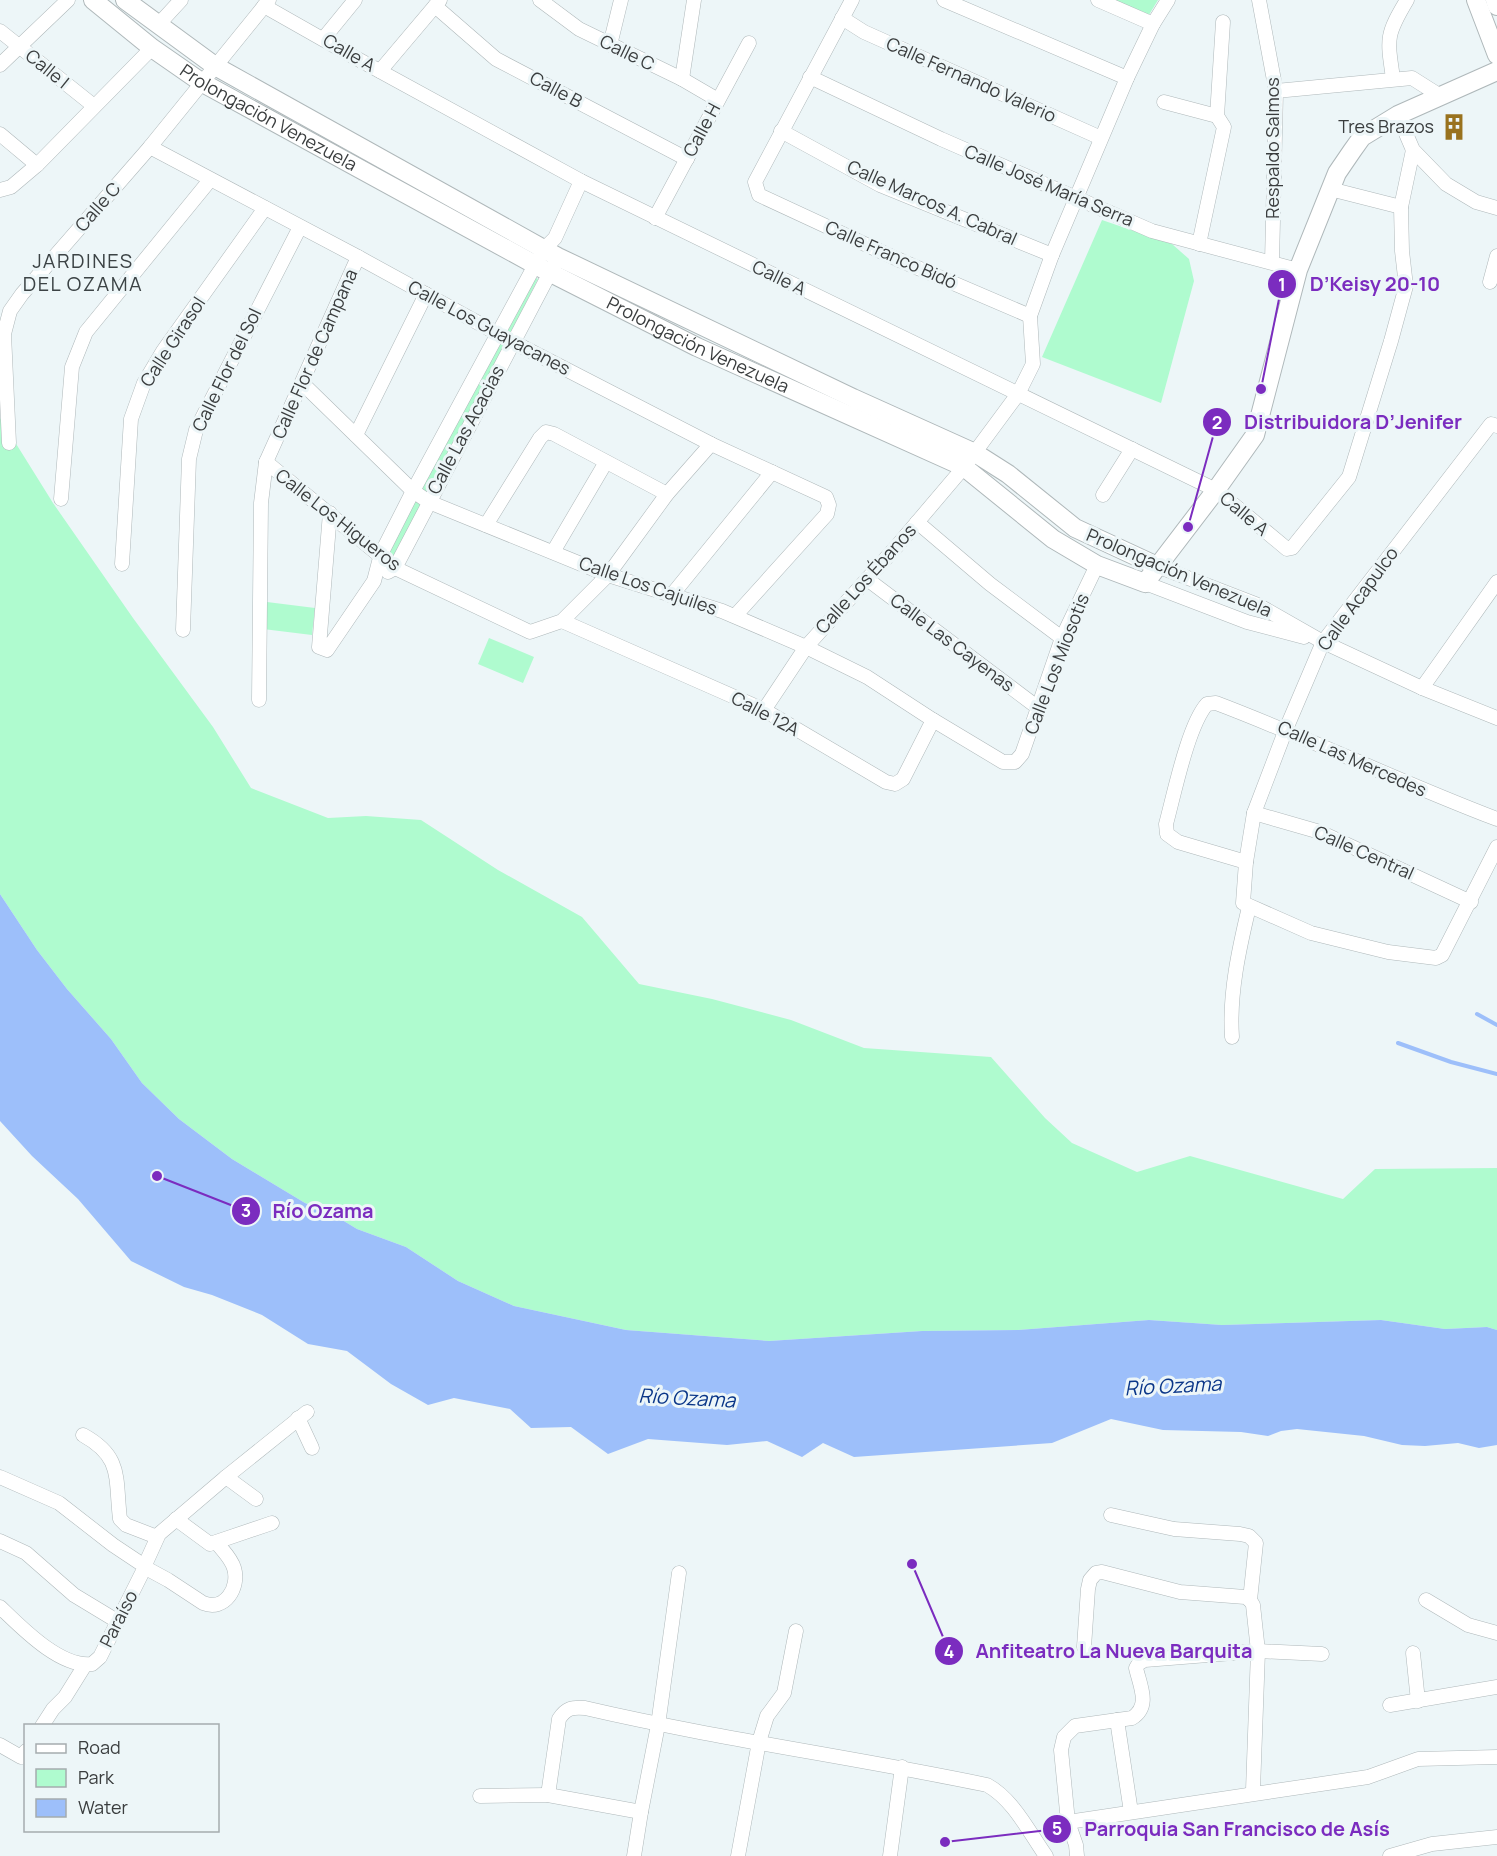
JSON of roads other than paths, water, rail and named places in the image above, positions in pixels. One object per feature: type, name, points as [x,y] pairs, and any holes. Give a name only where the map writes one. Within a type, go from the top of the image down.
[{"type":"street","points":[[0,65],[68,0]]},
{"type":"street","name":"Prolongación Venezuela","points":[[93,0],[152,48],[201,82],[549,256],[843,393],[969,460],[1008,474],[1075,528],[1157,566],[1258,605],[1323,642],[1422,688],[1496,716]]},
{"type":"street","name":"Prolongación Venezuela","points":[[125,0],[215,66],[549,256]]},
{"type":"street","points":[[158,24],[181,0]]},
{"type":"street","points":[[324,38],[355,0]]},
{"type":"street","name":"Calle C","points":[[540,0],[559,7],[579,29],[682,79],[718,100]]},
{"type":"street","points":[[610,45],[621,0]]},
{"type":"street","points":[[682,79],[694,0]]},
{"type":"street","points":[[781,131],[852,0]]},
{"type":"street","points":[[944,0],[1127,78]]},
{"type":"street","points":[[1098,0],[1153,24]]},
{"type":"street","points":[[1030,316],[1052,255],[1127,78],[1153,24],[1168,0]]},
{"type":"street","name":"Respaldo Salmos","points":[[1259,0],[1276,91],[1272,262]]},
{"type":"street","points":[[1393,78],[1388,44],[1391,26],[1407,0]]},
{"type":"street","points":[[1476,0],[1497,55]]},
{"type":"street","points":[[1495,0],[1497,6]]},
{"type":"street","name":"Calle A","points":[[267,3],[380,71],[581,181],[1216,490],[1287,549],[1292,548],[1349,477],[1406,286],[1401,207]]},
{"type":"street","name":"Calle C","points":[[9,443],[4,334],[10,311],[22,294],[150,147],[267,3]]},
{"type":"street","points":[[380,71],[437,3]]},
{"type":"street","name":"Calle B","points":[[437,3],[496,59],[687,159]]},
{"type":"street","name":"Calle Fernando Valerio","points":[[842,18],[864,32],[1101,138]]},
{"type":"street","points":[[1199,244],[1224,127],[1217,116],[1223,22]]},
{"type":"street","name":"Calle I","points":[[0,31],[94,106]]},
{"type":"street","name":"Calle H","points":[[655,218],[749,43]]},
{"type":"street","points":[[0,190],[11,188],[37,165],[152,48]]},
{"type":"street","points":[[1145,583],[1255,435],[1298,270],[1337,173],[1362,137],[1398,116],[1497,71]]},
{"type":"street","name":"Calle José María Serra","points":[[810,77],[941,139],[1152,231],[1298,270]]},
{"type":"street","points":[[1276,91],[1393,78],[1412,78],[1442,97]]},
{"type":"street","points":[[1164,102],[1217,116]]},
{"type":"street","points":[[1398,116],[1413,150],[1446,184],[1476,202],[1497,208]]},
{"type":"street","name":"Calle Franco Bidó","points":[[781,131],[755,182],[759,195],[897,259],[1030,316]]},
{"type":"street","name":"Calle Marcos A. Cabral","points":[[781,131],[880,185],[1052,255]]},
{"type":"street","points":[[0,134],[37,165]]},
{"type":"street","name":"Calle Los Guayacanes","points":[[150,147],[513,342],[711,444],[826,497],[829,505],[827,514],[735,616]]},
{"type":"street","points":[[1330,189],[1401,207],[1413,150]]},
{"type":"street","points":[[61,499],[72,367],[86,332],[210,180]]},
{"type":"street","name":"Calle Las Acacias","points":[[374,581],[395,568],[513,342],[581,181]]},
{"type":"street","name":"Calle Girasol","points":[[122,564],[131,419],[144,383],[163,351],[266,208]]},
{"type":"street","name":"Calle Flor del Sol","points":[[183,630],[189,459],[196,430],[300,227]]},
{"type":"street","name":"Calle Las Acacias","points":[[330,513],[319,646],[324,649],[329,649],[374,581],[381,554],[412,491],[498,333],[549,256]]},
{"type":"street","points":[[1490,282],[1497,256]]},
{"type":"street","name":"Calle Flor de Campana","points":[[259,700],[261,503],[266,462],[358,258]]},
{"type":"street","points":[[356,435],[426,294]]},
{"type":"street","name":"Calle Los Ébanos","points":[[764,710],[806,647],[969,460],[1018,394],[1033,364],[1030,316]]},
{"type":"street","name":"Calle Los Cajuiles","points":[[302,383],[412,491],[429,501],[608,575],[735,616],[806,647],[867,677],[1004,762],[1015,762]]},
{"type":"street","name":"Calle Acapulco","points":[[1232,1037],[1231,1023],[1246,904],[1246,862],[1254,813],[1323,642],[1494,425]]},
{"type":"street","points":[[486,525],[546,432],[554,434],[667,494]]},
{"type":"street","name":"Calle Los Higueros","points":[[266,462],[381,554],[395,568],[530,632],[562,621],[608,575],[667,494],[711,444]]},
{"type":"street","points":[[1104,495],[1132,449]]},
{"type":"street","name":"Prolongación Venezuela","points":[[969,460],[1053,539],[1097,565],[1247,622],[1323,642]]},
{"type":"street","points":[[553,552],[606,462]]},
{"type":"street","points":[[671,596],[772,472]]},
{"type":"street","points":[[916,522],[990,584],[1062,638]]},
{"type":"street","name":"Calle Los Miosotis","points":[[1015,762],[1022,754],[1062,638],[1097,565]]},
{"type":"street","name":"Calle Las Cayenas","points":[[867,579],[1037,707]]},
{"type":"street","points":[[1422,688],[1497,582]]},
{"type":"street","name":"Calle 12A","points":[[562,621],[764,710],[886,782],[895,784],[903,779],[933,720]]},
{"type":"street","name":"Calle Las Mercedes","points":[[1246,862],[1178,842],[1167,834],[1166,824],[1182,766],[1200,712],[1207,704],[1216,703],[1286,729],[1381,773],[1497,819]]},
{"type":"street","name":"Calle Central","points":[[1254,813],[1320,832],[1471,902]]},
{"type":"street","points":[[1246,904],[1295,928],[1349,944],[1436,958],[1442,955],[1497,847]]},
{"type":"street","points":[[83,1435],[103,1448],[114,1463],[120,1519],[126,1525],[157,1537],[302,1415],[312,1448]]},
{"type":"street","points":[[0,1477],[59,1503],[144,1568],[209,1605],[220,1603],[232,1593],[236,1582],[234,1567],[217,1543]]},
{"type":"street","points":[[226,1477],[256,1499]]},
{"type":"street","points":[[1111,1515],[1174,1529],[1240,1533],[1249,1536],[1256,1543],[1250,1600]]},
{"type":"street","points":[[176,1519],[210,1545],[272,1523]]},
{"type":"street","name":"Paraíso","points":[[0,1607],[29,1635],[48,1648],[67,1659],[85,1665],[92,1664],[100,1657],[157,1537]]},
{"type":"street","points":[[0,1541],[26,1553],[75,1595],[117,1621]]},
{"type":"street","points":[[1084,1647],[1088,1589],[1090,1580],[1096,1573],[1102,1572],[1180,1592],[1245,1597],[1250,1600],[1253,1605],[1258,1651],[1253,1790],[1251,1793]]},
{"type":"street","points":[[634,1856],[658,1725],[679,1573]]},
{"type":"street","points":[[1426,1600],[1468,1625],[1497,1633]]},
{"type":"street","points":[[738,1856],[759,1742],[767,1716],[784,1693],[796,1631]]},
{"type":"street","points":[[1077,1856],[1076,1845],[1068,1822],[1061,1750],[1064,1737],[1075,1726],[1132,1718],[1139,1714],[1144,1701],[1136,1668],[1139,1663],[1145,1660],[1258,1651],[1322,1654]]},
{"type":"street","points":[[1413,1653],[1418,1701]]},
{"type":"street","points":[[43,1724],[65,1697],[85,1665]]},
{"type":"street","points":[[1390,1705],[1497,1687]]},
{"type":"street","points":[[548,1795],[559,1719],[564,1712],[573,1707],[585,1708],[658,1725],[902,1767],[987,1785],[998,1791],[1046,1856]]},
{"type":"street","points":[[1117,1720],[1131,1812]]},
{"type":"street","points":[[0,1745],[21,1757],[24,1754]]},
{"type":"street","points":[[1068,1822],[1368,1777],[1418,1759],[1497,1757]]},
{"type":"street","points":[[890,1856],[902,1767]]},
{"type":"street","points":[[480,1796],[548,1795],[641,1812]]},
{"type":"street","points":[[1390,1856],[1432,1844],[1497,1837]]},
{"type":"water","name":"Río Ozama","points":[[0,894],[37,950],[67,989],[111,1039],[142,1083],[179,1119],[232,1159],[305,1203],[329,1212],[357,1229],[406,1247],[458,1281],[514,1306],[626,1330],[769,1341],[922,1331],[1018,1330],[1149,1320],[1222,1325],[1381,1320],[1445,1329],[1487,1327],[1497,1330],[1497,1445],[1479,1448],[1458,1443],[1425,1446],[1402,1445],[1364,1436],[1297,1429],[1281,1431],[1268,1436],[1241,1432],[1163,1430],[1111,1419],[1052,1443],[854,1457],[823,1443],[802,1457],[767,1441],[727,1445],[648,1439],[608,1454],[571,1427],[531,1428],[510,1409],[454,1398],[428,1405],[391,1384],[347,1351],[308,1344],[262,1315],[212,1295],[184,1287],[131,1261],[78,1199],[32,1156],[0,1121]]},
{"type":"waterway","points":[[1477,1014],[1497,1025]]},
{"type":"waterway","points":[[1398,1043],[1451,1062],[1497,1074]]},
{"type":"place","name":"Tres Brazos","points":[[1454,127]]},
{"type":"place","name":"D’Keisy 20-10","points":[[1261,389]]},
{"type":"place","name":"Distribuidora D’Jenifer","points":[[1188,527]]},
{"type":"place","name":"Río Ozama","points":[[157,1176]]},
{"type":"place","name":"Anfiteatro La Nueva Barquita","points":[[912,1564]]},
{"type":"place","name":"Parroquia San Francisco de Asís","points":[[945,1842]]},
{"type":"district","name":"JARDINES DEL OZAMA","points":[[83,272]]}]
